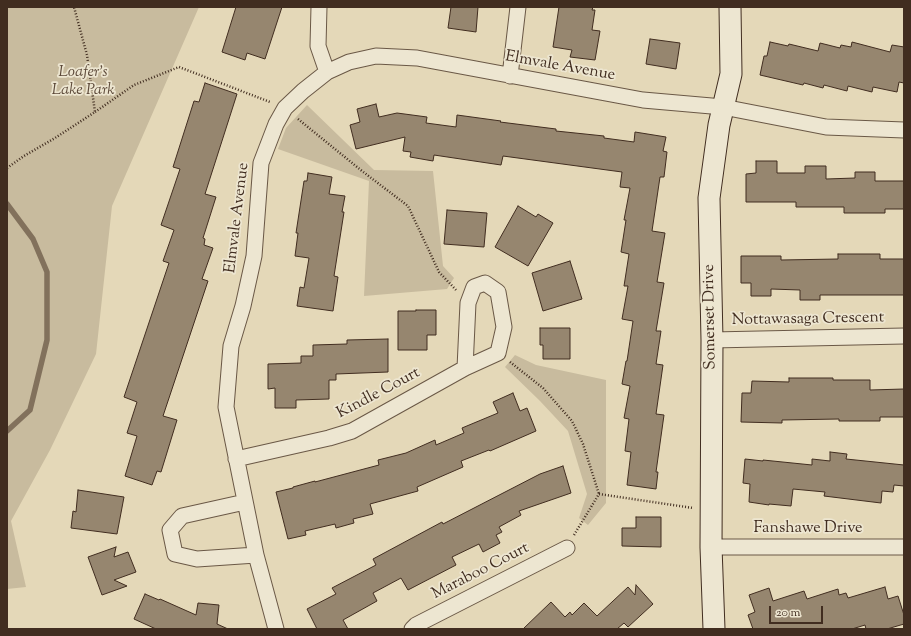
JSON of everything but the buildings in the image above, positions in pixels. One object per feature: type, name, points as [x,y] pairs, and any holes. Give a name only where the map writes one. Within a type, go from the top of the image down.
[{"type":"street","points":[[320,7],[318,46],[326,72]]},
{"type":"street","points":[[510,76],[518,7]]},
{"type":"street","name":"Somerset Drive","points":[[714,629],[711,547],[712,340],[709,198],[719,125],[731,74],[730,7]]},
{"type":"street","name":"Elmvale Avenue","points":[[276,629],[256,555],[226,407],[231,346],[243,306],[254,256],[261,163],[276,124],[285,108],[326,72],[349,62],[376,56],[417,58],[643,100],[723,107]]},
{"type":"street","points":[[723,107],[826,127],[904,130]]},
{"type":"street","points":[[465,368],[468,303],[474,287],[485,283],[498,292],[504,327],[498,353]]},
{"type":"street","name":"Nottawasaga Crescent","points":[[712,340],[904,336]]},
{"type":"street","name":"Kindle Court","points":[[236,459],[329,438],[352,431],[465,368],[498,353]]},
{"type":"street","points":[[245,502],[182,516],[170,530],[175,554],[197,559],[256,555]]},
{"type":"street","name":"Fanshawe Drive","points":[[711,547],[904,547]]},
{"type":"street","name":"Maraboo Court","points":[[412,629],[416,625],[567,548]]},
{"type":"path","points":[[74,7],[87,55],[95,112]]},
{"type":"path","points":[[7,168],[95,112],[134,85],[179,67],[285,108],[362,171],[408,206],[438,272],[468,303]]},
{"type":"path","points":[[498,353],[543,388],[572,421],[583,444],[599,494],[567,548]]},
{"type":"path","points":[[599,494],[712,511]]},
{"type":"green space","name":"Loafer's Lake Park","points":[[7,7],[199,7],[112,206],[96,354],[50,450],[11,521],[26,587],[7,589]]},
{"type":"green space","points":[[307,105],[374,170],[433,171],[443,266],[454,278],[447,289],[364,296],[369,181],[278,149],[286,128]]},
{"type":"green space","points":[[515,355],[536,365],[606,380],[606,503],[588,525],[579,518],[587,494],[568,431],[505,367]]},
{"type":"waterway","points":[[7,204],[33,239],[47,272],[47,340],[30,410],[7,431]]}]
